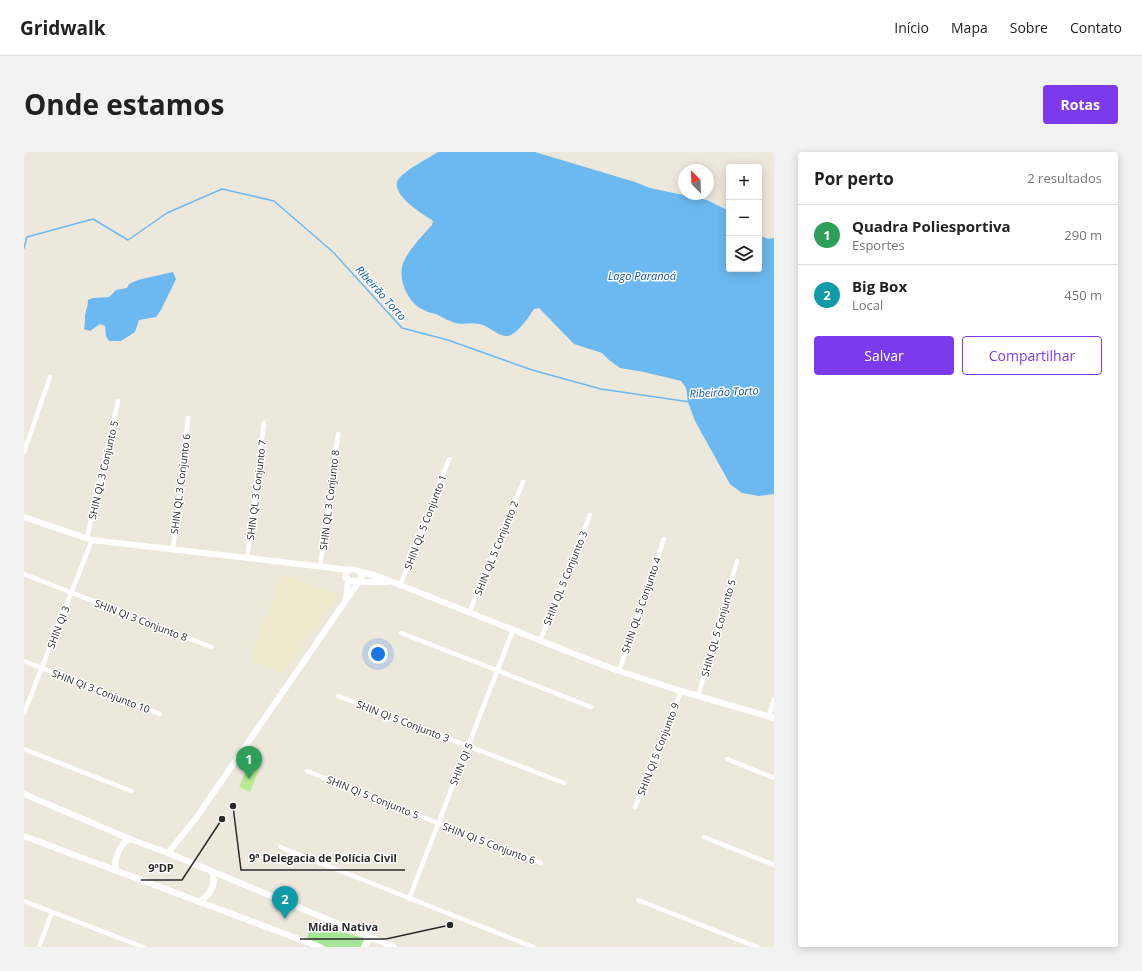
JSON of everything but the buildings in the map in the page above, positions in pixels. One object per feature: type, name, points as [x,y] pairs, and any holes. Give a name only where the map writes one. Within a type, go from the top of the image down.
[{"type":"street","points":[[24,452],[50,377]]},
{"type":"street","name":"SHIN QL 3 Conjunto 5","points":[[90,539],[118,401]]},
{"type":"street","name":"SHIN QL 3 Conjunto 6","points":[[173,549],[188,418]]},
{"type":"street","name":"SHIN QL 3 Conjunto 7","points":[[247,558],[264,422]]},
{"type":"street","name":"SHIN QL 3 Conjunto 8","points":[[324,567],[338,434]]},
{"type":"street","name":"SHIN QL 5 Conjunto 1","points":[[400,586],[449,459]]},
{"type":"street","name":"SHIN QL 5 Conjunto 2","points":[[469,613],[523,482]]},
{"type":"street","name":"SHIN QL 5 Conjunto 3","points":[[540,641],[590,515]]},
{"type":"street","points":[[24,517],[90,539],[369,573],[619,671],[681,691],[771,717],[774,699]]},
{"type":"street","name":"SHIN QI 3","points":[[24,713],[71,593],[90,539]]},
{"type":"street","name":"SHIN QL 5 Conjunto 4","points":[[619,671],[664,539]]},
{"type":"street","name":"SHIN QL 5 Conjunto 5","points":[[698,696],[738,560]]},
{"type":"street","points":[[324,567],[346,577],[351,581],[389,582]]},
{"type":"street","points":[[346,600],[346,572],[350,570]]},
{"type":"street","points":[[171,854],[354,590],[362,577],[358,571]]},
{"type":"street","name":"SHIN QI 3 Conjunto 8","points":[[24,574],[211,647]]},
{"type":"street","name":"SHIN QI 5","points":[[409,899],[513,630]]},
{"type":"street","points":[[401,634],[591,707]]},
{"type":"street","name":"SHIN QI 3 Conjunto 10","points":[[24,661],[160,714]]},
{"type":"street","name":"SHIN QI 5 Conjunto 9","points":[[635,807],[681,691]]},
{"type":"street","name":"SHIN QI 5 Conjunto 3","points":[[338,696],[564,783]]},
{"type":"street","points":[[24,748],[130,791]]},
{"type":"street","points":[[727,759],[774,778]]},
{"type":"street","name":"SHIN QI 5 Conjunto 5","points":[[308,771],[438,823]]},
{"type":"street","points":[[24,794],[394,947]]},
{"type":"street","name":"SHIN QI 5 Conjunto 6","points":[[438,823],[541,863]]},
{"type":"street","points":[[24,836],[320,947]]},
{"type":"street","points":[[704,837],[774,865]]},
{"type":"street","points":[[117,871],[115,864],[122,845],[125,841],[130,839]]},
{"type":"street","points":[[280,847],[533,947]]},
{"type":"street","points":[[199,902],[208,895],[212,889],[214,879],[212,872]]},
{"type":"street","points":[[638,900],[757,947]]},
{"type":"street","points":[[24,902],[143,947]]},
{"type":"street","points":[[39,947],[52,912]]},
{"type":"street","points":[[364,947],[372,938]]},
{"type":"shaded area","points":[[283,575],[338,593],[283,673],[249,661]]},
{"type":"green space","points":[[248,766],[259,770],[250,792],[239,787]]},
{"type":"green space","points":[[313,922],[326,926],[326,928],[364,938],[361,947],[327,947],[307,938]]},
{"type":"water","name":"Lago Paranoá","points":[[438,152],[535,152],[635,182],[650,188],[678,194],[678,200],[707,200],[726,210],[726,272],[762,272],[762,236],[768,239],[774,238],[774,494],[759,496],[742,493],[730,484],[695,421],[688,402],[686,388],[681,381],[620,368],[602,353],[574,344],[539,308],[534,309],[518,330],[511,335],[504,336],[486,326],[476,323],[455,323],[426,311],[414,303],[406,292],[404,286],[401,273],[402,267],[410,250],[433,222],[408,203],[399,191],[397,185],[401,176]]},
{"type":"water","points":[[173,272],[176,279],[156,317],[139,320],[135,332],[121,341],[109,341],[106,336],[105,326],[100,324],[90,331],[84,329],[88,300],[93,298],[109,297],[116,290],[127,288],[129,284],[138,280]]},
{"type":"waterway","name":"Ribeirão Torto","points":[[24,248],[27,237],[93,219],[128,240],[167,213],[222,189],[274,201],[333,252],[402,328],[448,340],[532,370],[601,389],[690,402]]},
{"type":"place","name":"Quadra Poliesportiva","points":[[249,779]]},
{"type":"place","name":"9ª Delegacia de Polícia Civil","points":[[233,806]]},
{"type":"place","name":"9ªDP","points":[[222,819]]},
{"type":"place","name":"Big Box","points":[[285,919]]},
{"type":"place","name":"Mídia Nativa","points":[[450,925]]}]
